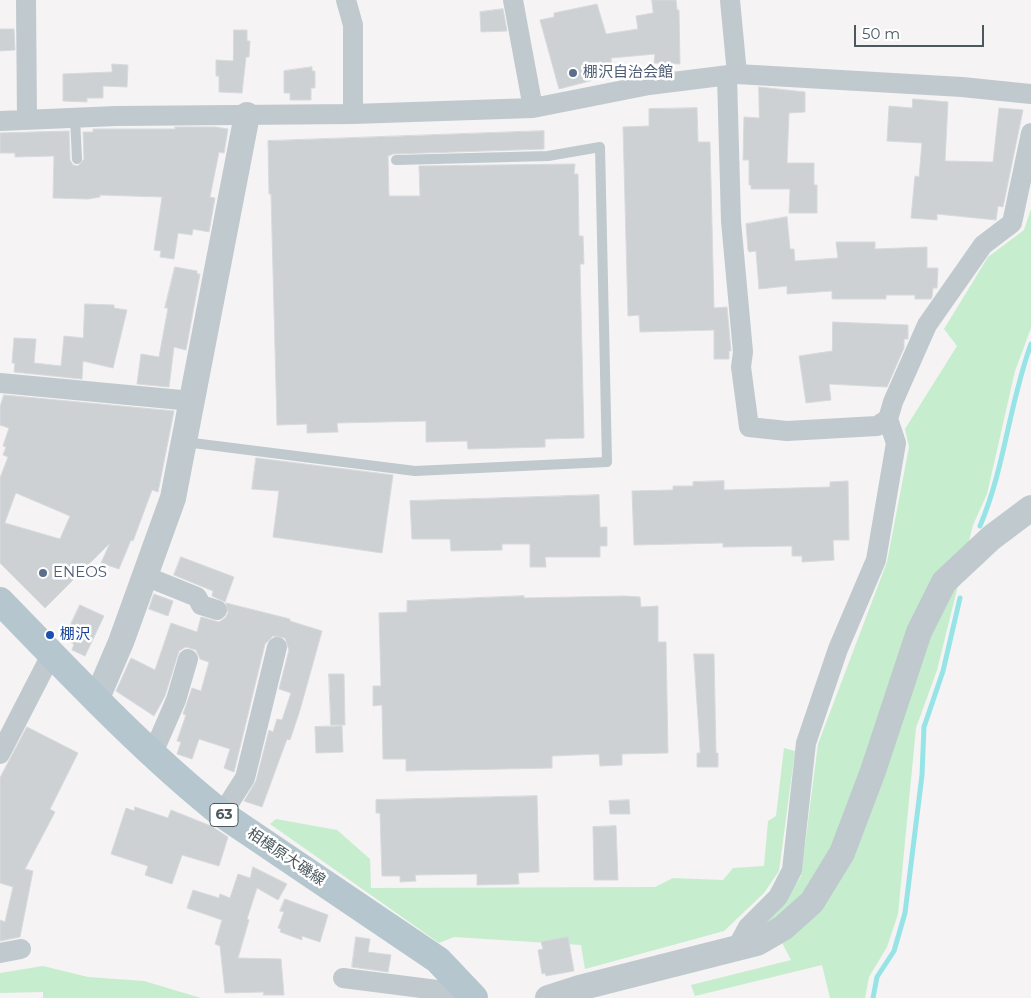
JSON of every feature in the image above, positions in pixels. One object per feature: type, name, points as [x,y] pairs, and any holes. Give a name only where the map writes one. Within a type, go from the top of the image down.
[{"type":"main road","name":"相模原大磯線","points":[[0,601],[51,655],[193,792],[222,814],[438,960],[470,994]]},
{"type":"street","points":[[26,0],[27,120]]},
{"type":"street","points":[[346,0],[353,25],[353,114]]},
{"type":"street","points":[[513,0],[533,108]]},
{"type":"street","points":[[730,0],[732,75],[731,221],[743,352],[741,367],[749,427],[787,431],[877,426],[888,419]]},
{"type":"street","points":[[0,121],[75,118],[353,114],[533,108],[650,85],[732,75],[962,87],[1031,94]]},
{"type":"street","points":[[97,698],[145,576],[173,498],[246,115]]},
{"type":"street","points":[[736,949],[748,927],[778,898],[792,870],[806,743],[838,649],[876,560],[896,444],[888,419],[892,402],[927,325],[983,245],[1012,224],[1031,133]]},
{"type":"street","points":[[0,383],[192,401]]},
{"type":"street","points":[[548,998],[579,988],[757,943],[783,928],[812,902],[828,879],[842,853],[858,813],[919,632],[944,582],[991,538],[1031,508]]},
{"type":"street","points":[[145,576],[199,591],[201,605],[217,610]]},
{"type":"street","points":[[222,814],[245,778],[272,700],[278,647]]},
{"type":"street","points":[[0,754],[51,655]]},
{"type":"street","points":[[153,753],[189,670]]},
{"type":"street","points":[[0,953],[21,949]]},
{"type":"street","points":[[342,978],[470,994]]},
{"type":"lane","points":[[75,118],[77,158]]},
{"type":"lane","points":[[184,442],[416,471],[608,462],[600,147],[548,156],[396,160]]},
{"type":"green space","points":[[1031,209],[1031,328],[1015,371],[987,494],[973,525],[937,670],[916,728],[898,914],[887,947],[869,977],[865,998],[830,998],[822,965],[695,996],[691,985],[791,960],[772,923],[756,926],[781,907],[801,876],[818,744],[887,562],[909,447],[905,429],[957,346],[944,329],[988,257],[1024,230]]},
{"type":"green space","points":[[784,748],[795,751],[779,871],[764,893],[724,931],[585,969],[581,945],[454,937],[439,943],[270,824],[276,819],[337,830],[370,859],[371,888],[655,887],[673,878],[723,880],[733,868],[764,866],[768,821],[776,816]]},
{"type":"green space","points":[[43,966],[88,977],[144,981],[201,998],[43,998],[43,992],[0,993],[0,973]]},
{"type":"building","points":[[652,0],[676,0],[677,10],[679,10],[680,64],[654,63],[655,54],[611,58],[613,75],[559,89],[540,20],[554,17],[554,13],[597,4],[606,34],[638,29],[636,16],[653,13]]},
{"type":"building","points":[[503,9],[507,31],[481,32],[480,12]]},
{"type":"building","points":[[0,29],[14,29],[15,50],[0,51]]},
{"type":"building","points":[[234,30],[247,30],[247,41],[250,41],[249,57],[246,57],[242,93],[219,92],[216,60],[233,61]]},
{"type":"building","points":[[112,64],[128,65],[127,87],[103,86],[103,98],[87,98],[87,102],[63,101],[63,74],[112,72]]},
{"type":"building","points":[[312,67],[312,71],[315,71],[315,88],[311,88],[311,100],[290,100],[290,93],[284,93],[284,71]]},
{"type":"building","points":[[759,87],[805,92],[805,112],[789,113],[787,163],[814,163],[814,185],[817,185],[817,213],[789,213],[790,189],[751,189],[751,185],[749,185],[749,160],[743,160],[744,117],[759,118]]},
{"type":"building","points":[[913,99],[948,102],[945,161],[993,162],[999,108],[1023,110],[1003,207],[998,206],[996,220],[937,214],[937,220],[911,218],[915,176],[919,177],[922,143],[887,141],[889,106],[912,108]]},
{"type":"building","points":[[697,108],[698,142],[710,142],[714,308],[727,307],[731,351],[729,351],[729,359],[714,359],[714,330],[640,332],[639,315],[628,316],[623,127],[649,126],[649,109]]},
{"type":"building","points":[[175,127],[215,127],[228,129],[224,153],[219,152],[210,197],[215,198],[209,232],[193,229],[192,235],[178,233],[174,259],[160,257],[161,251],[154,250],[162,197],[100,195],[100,197],[88,199],[53,198],[54,156],[15,157],[15,153],[0,153],[0,133],[69,131],[70,160],[73,165],[78,166],[84,159],[83,132],[93,132],[93,129],[175,129]]},
{"type":"building","points":[[544,131],[544,149],[393,154],[388,156],[389,196],[420,196],[419,166],[575,164],[574,174],[578,174],[579,236],[583,236],[584,264],[580,264],[584,438],[545,439],[545,447],[468,449],[467,441],[426,442],[426,421],[337,423],[338,432],[307,433],[307,424],[277,425],[268,141]]},
{"type":"building","points":[[787,217],[790,249],[794,249],[795,261],[838,258],[836,242],[875,242],[875,249],[927,247],[927,268],[938,268],[937,288],[933,288],[931,299],[915,299],[915,295],[886,295],[886,299],[832,299],[832,291],[787,294],[787,286],[759,289],[756,251],[749,252],[748,250],[746,224]]},
{"type":"building","points":[[175,267],[197,271],[197,274],[200,274],[186,350],[174,347],[169,387],[137,384],[141,354],[159,357],[168,308],[165,308]]},
{"type":"building","points":[[85,304],[114,305],[114,308],[127,310],[113,368],[83,361],[82,379],[14,372],[15,363],[12,363],[14,338],[36,339],[34,363],[61,366],[64,336],[83,338]]},
{"type":"building","points":[[833,322],[908,325],[908,339],[904,339],[904,348],[887,387],[829,384],[831,400],[806,403],[799,356],[832,351]]},
{"type":"building","points":[[4,395],[174,411],[158,492],[152,490],[133,541],[131,540],[119,569],[101,563],[110,543],[45,608],[0,563],[0,478],[8,457],[3,455],[6,447],[3,446],[9,428],[0,425],[0,407]],"holes":[[[16,493],[70,516],[60,539],[5,523]]]},
{"type":"building","points":[[256,458],[393,475],[382,553],[273,537],[279,491],[252,489]]},
{"type":"building","points":[[724,481],[724,490],[830,487],[830,482],[848,481],[849,540],[833,540],[834,560],[802,562],[802,556],[792,556],[792,546],[723,547],[723,543],[634,545],[632,491],[673,490],[673,486],[693,486],[693,482]]},
{"type":"building","points":[[599,495],[600,527],[607,527],[607,546],[600,546],[600,557],[545,557],[546,567],[530,567],[530,544],[502,544],[502,550],[451,551],[450,539],[412,539],[410,501]]},
{"type":"building","points":[[181,557],[234,577],[225,602],[212,596],[213,591],[174,575]]},
{"type":"building","points":[[154,594],[173,601],[168,616],[149,609]]},
{"type":"building","points":[[524,596],[524,598],[640,597],[641,607],[658,606],[658,642],[666,642],[668,753],[622,754],[622,765],[600,766],[599,754],[552,756],[552,768],[406,771],[406,759],[383,759],[382,705],[373,706],[373,686],[381,686],[379,613],[407,612],[407,601]]},
{"type":"building","points":[[226,603],[290,619],[290,621],[322,631],[290,740],[287,739],[262,807],[244,801],[256,781],[269,730],[273,732],[277,719],[282,720],[291,693],[279,689],[289,650],[285,638],[273,636],[265,644],[234,772],[224,768],[230,749],[199,739],[192,759],[177,754],[181,742],[177,741],[186,715],[183,714],[192,688],[201,691],[209,662],[200,659],[196,650],[186,647],[179,651],[165,696],[154,716],[116,691],[131,658],[155,670],[171,623],[197,632],[201,617],[219,622],[225,618],[228,613]]},
{"type":"building","points":[[80,605],[104,616],[85,656],[72,650],[74,644],[64,639]]},
{"type":"building","points":[[694,654],[714,654],[716,753],[718,753],[718,767],[697,767],[697,753],[700,753]]},
{"type":"building","points":[[329,674],[344,674],[345,725],[331,725]]},
{"type":"building","points":[[342,726],[343,752],[316,753],[315,727]]},
{"type":"building","points":[[27,727],[78,753],[50,809],[55,812],[25,869],[33,871],[20,937],[0,941],[0,920],[5,922],[13,887],[0,883],[0,778]]},
{"type":"building","points":[[537,796],[539,872],[518,873],[519,884],[477,885],[477,874],[415,875],[416,881],[400,882],[400,876],[382,876],[380,813],[376,813],[376,800]]},
{"type":"building","points":[[629,800],[630,814],[610,814],[609,801]]},
{"type":"building","points":[[135,807],[168,818],[171,810],[211,826],[228,837],[219,866],[182,855],[172,884],[145,875],[148,866],[111,854],[126,808],[134,811]]},
{"type":"building","points":[[616,826],[618,880],[594,880],[593,827]]},
{"type":"building","points":[[253,867],[287,884],[278,900],[257,888],[247,919],[249,920],[238,958],[281,959],[284,995],[263,995],[264,992],[225,993],[220,946],[215,944],[222,920],[187,908],[193,890],[219,898],[220,894],[230,898],[238,874],[250,878]]},
{"type":"building","points":[[285,899],[328,915],[320,942],[302,936],[302,940],[280,932],[281,929],[278,928],[284,912],[280,911]]},
{"type":"building","points":[[356,937],[370,939],[368,952],[391,955],[388,972],[352,967]]},
{"type":"building","points":[[568,937],[574,971],[546,976],[545,973],[542,974],[538,950],[543,949],[541,942]]},
{"type":"waterway","points":[[980,526],[995,481],[1017,389],[1031,344]]},
{"type":"waterway","points":[[873,998],[877,977],[894,951],[905,913],[922,775],[924,727],[943,671],[960,598]]},
{"type":"place","name":"棚沢自治会館","points":[[573,73]]},
{"type":"place","name":"ENEOS","points":[[43,573]]},
{"type":"place","name":"棚沢","points":[[50,635]]}]
